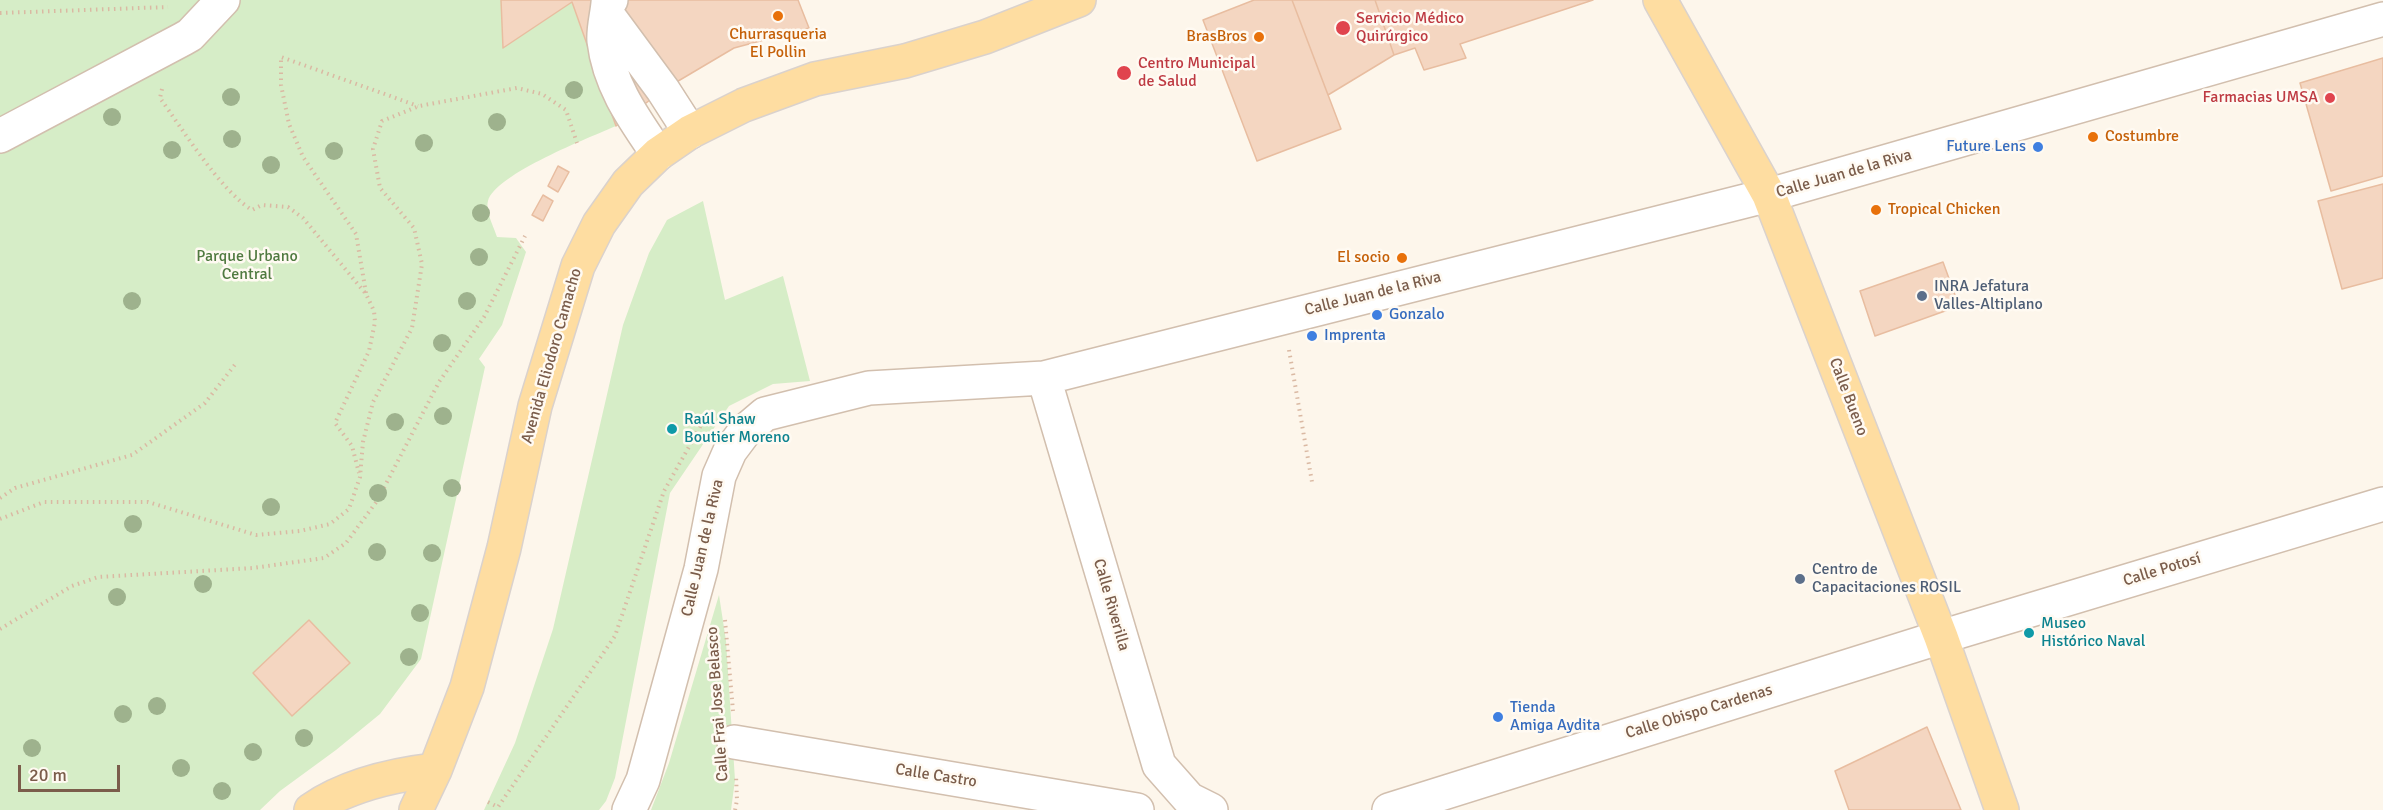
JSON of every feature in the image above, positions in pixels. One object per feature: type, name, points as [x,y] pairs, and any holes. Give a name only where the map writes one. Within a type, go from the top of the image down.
[{"type":"main road","name":"Avenida Eliodoro Camacho","points":[[416,810],[435,770],[467,687],[504,548],[535,406],[578,266],[599,224],[628,183],[658,154],[690,132],[744,105],[814,79],[905,61],[985,37],[1078,0]]},
{"type":"main road","name":"Calle Bueno","points":[[1660,0],[1769,195],[1941,637],[2002,810]]},
{"type":"main road","points":[[311,810],[327,799],[366,784],[400,774],[435,770]]},
{"type":"street","points":[[0,136],[190,35],[220,3]]},
{"type":"street","points":[[609,7],[690,132]]},
{"type":"street","points":[[609,7],[604,39],[609,66],[618,92],[658,154]]},
{"type":"street","name":"Calle Juan de la Riva","points":[[629,810],[643,780],[701,569],[719,476],[730,451],[745,431],[765,414],[869,388],[1044,378],[1769,195],[2383,19]]},
{"type":"street","name":"Calle Riverilla","points":[[1044,378],[1159,765],[1189,799],[1210,810]]},
{"type":"street","name":"Calle Potosí","points":[[1941,637],[2383,504]]},
{"type":"street","name":"Calle Obispo Cardenas","points":[[1389,810],[1941,637]]},
{"type":"street","name":"Calle Castro","points":[[734,742],[1137,810]]},
{"type":"path","points":[[0,13],[220,3]]},
{"type":"path","points":[[366,294],[356,234],[303,157],[289,124],[281,85],[281,57],[419,106]]},
{"type":"path","points":[[163,86],[160,98],[239,202],[252,210],[262,206],[288,207],[303,218],[366,294],[374,311],[375,322],[369,351],[335,423],[352,446],[360,477]]},
{"type":"path","points":[[0,519],[44,502],[148,502],[256,535],[300,531],[330,524],[349,508],[360,477],[363,442],[373,402],[412,328],[422,264],[414,228],[380,188],[373,149],[382,121],[419,106],[517,88],[542,94],[566,110],[577,143]]},
{"type":"path","points":[[0,629],[72,586],[98,577],[253,567],[312,560],[324,558],[346,543],[377,501],[439,382],[484,317],[525,236]]},
{"type":"path","points":[[1283,317],[1312,482]]},
{"type":"path","points":[[0,498],[15,488],[132,455],[205,403],[237,362]]},
{"type":"path","points":[[488,802],[498,807],[615,636],[664,490]]},
{"type":"path","name":"Calle Frai Jose Belasco","points":[[724,618],[733,702],[737,800],[735,810]]},
{"type":"green space","name":"Parque Urbano Central","points":[[0,0],[501,0],[503,48],[572,2],[616,126],[566,147],[525,168],[494,190],[488,201],[489,214],[497,237],[516,238],[526,252],[502,325],[479,359],[485,367],[421,659],[380,714],[280,791],[260,810],[0,810]]},
{"type":"green space","points":[[703,201],[725,300],[783,276],[810,381],[773,384],[729,406],[670,493],[615,778],[606,801],[599,810],[484,810],[515,743],[553,629],[623,325],[649,253],[667,220]]},
{"type":"green space","points":[[719,595],[726,641],[735,780],[731,810],[651,810],[669,763]]},
{"type":"building","points":[[501,0],[798,0],[809,28],[734,48],[663,90],[616,126],[572,2],[503,48]]},
{"type":"building","points":[[1254,0],[1292,0],[1341,129],[1257,161],[1203,20]]},
{"type":"building","name":"Servicio Médico Quirúrgico","points":[[1292,0],[1375,0],[1394,55],[1328,95]]},
{"type":"building","points":[[1375,0],[1593,0],[1460,44],[1466,58],[1424,70],[1415,48],[1394,55]]},
{"type":"building","points":[[2383,58],[2383,176],[2331,191],[2300,83]]},
{"type":"building","points":[[558,166],[569,172],[558,192],[548,186]]},
{"type":"building","points":[[2383,184],[2383,278],[2342,289],[2318,201]]},
{"type":"building","points":[[543,195],[553,201],[543,221],[532,215]]},
{"type":"building","points":[[1943,262],[1959,306],[1875,336],[1860,291]]},
{"type":"building","points":[[309,620],[350,663],[292,716],[253,673]]},
{"type":"building","points":[[1927,727],[1961,810],[1849,810],[1835,771]]},
{"type":"place","name":"Churrasqueria El Pollin","points":[[778,16]]},
{"type":"place","name":"Servicio Médico Quirúrgico","points":[[1343,28]]},
{"type":"place","name":"BrasBros","points":[[1259,37]]},
{"type":"place","name":"Centro Municipal de Salud","points":[[1124,73]]},
{"type":"place","name":"Farmacias UMSA","points":[[2330,98]]},
{"type":"place","name":"Costumbre","points":[[2093,137]]},
{"type":"place","name":"Future Lens","points":[[2038,147]]},
{"type":"place","name":"Tropical Chicken","points":[[1876,210]]},
{"type":"place","name":"El socio","points":[[1402,258]]},
{"type":"place","name":"INRA Jefatura Valles-Altiplano","points":[[1922,296]]},
{"type":"place","name":"Gonzalo","points":[[1377,315]]},
{"type":"place","name":"Imprenta","points":[[1312,336]]},
{"type":"place","name":"Raúl Shaw Boutier Moreno","points":[[672,429]]},
{"type":"place","name":"Centro de Capacitaciones ROSIL","points":[[1800,579]]},
{"type":"place","name":"Museo Histórico Naval","points":[[2029,633]]},
{"type":"place","name":"Tienda Amiga Aydita","points":[[1498,717]]}]
